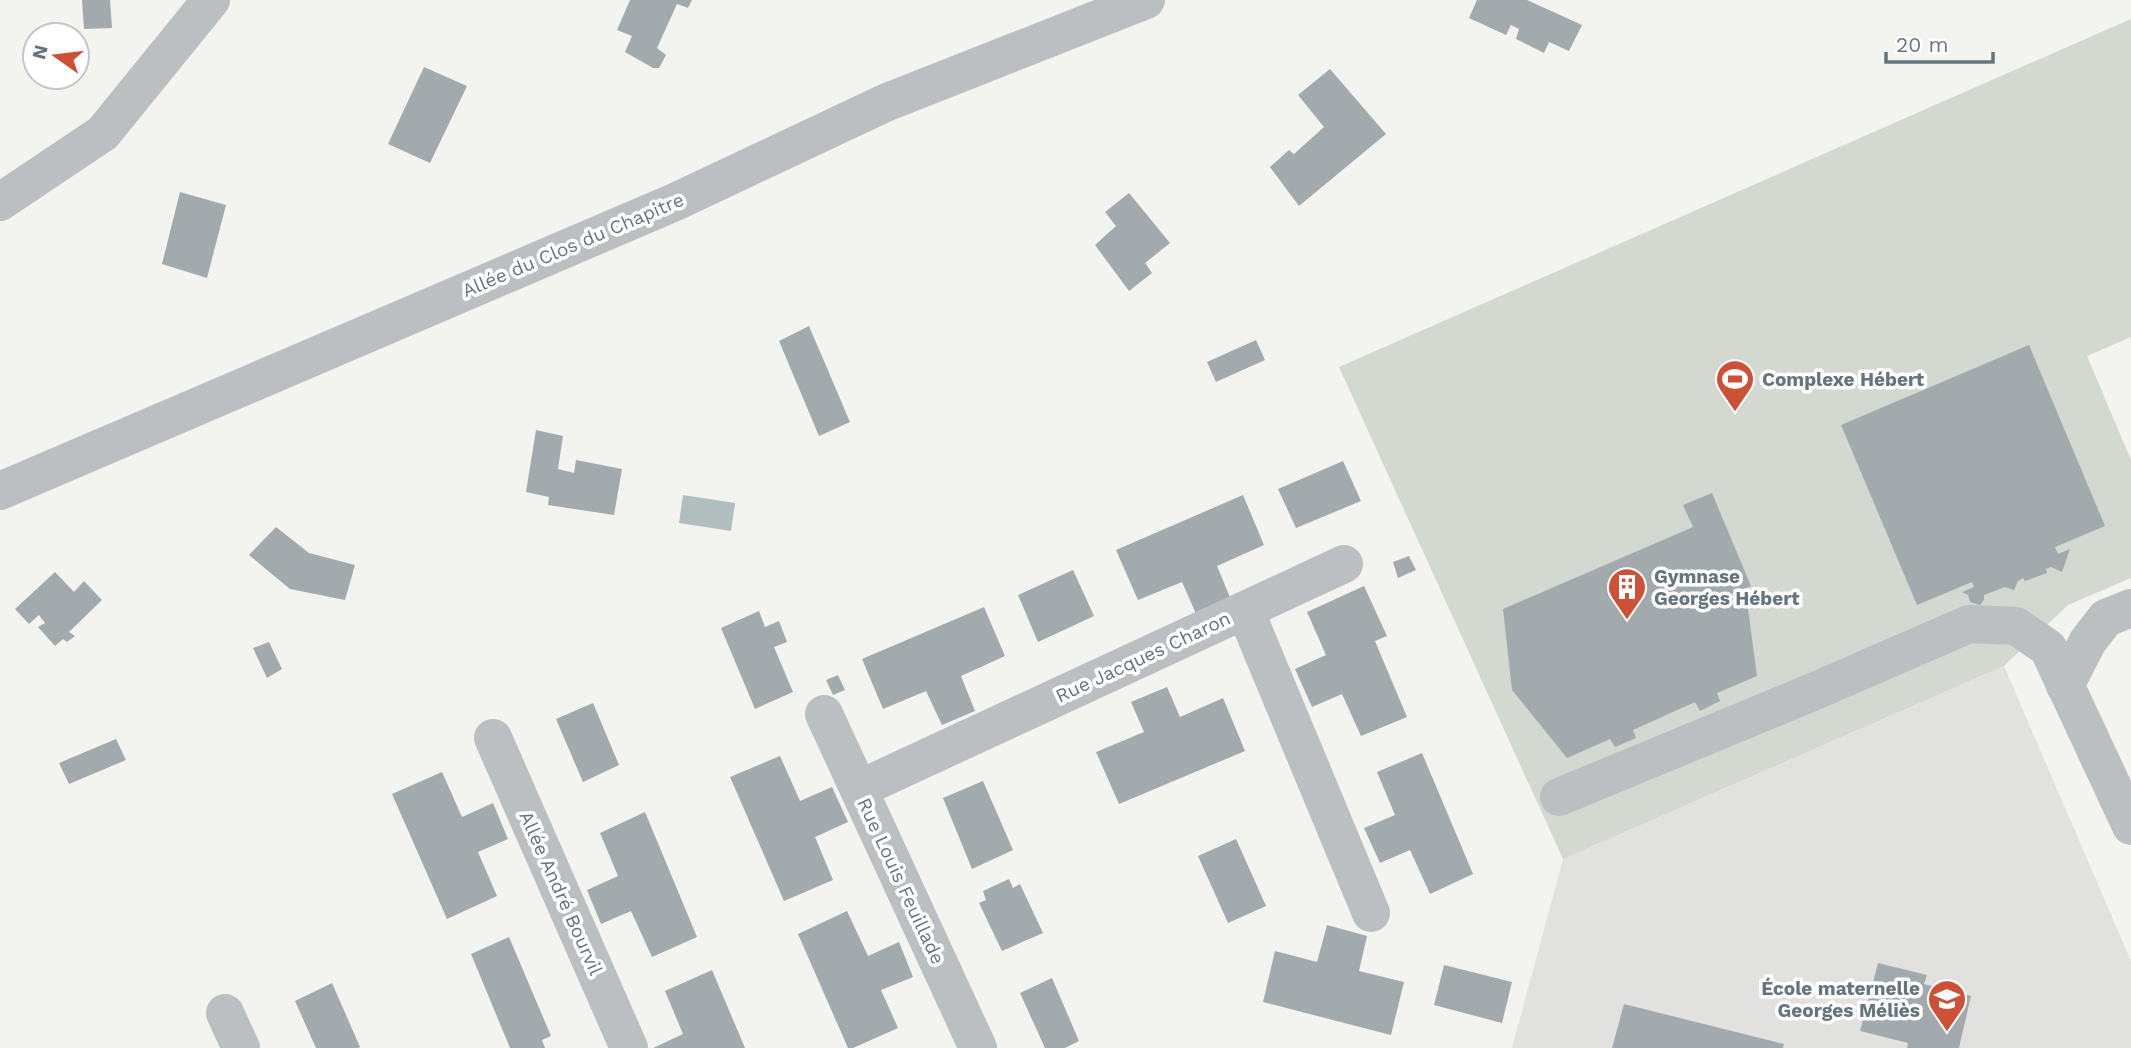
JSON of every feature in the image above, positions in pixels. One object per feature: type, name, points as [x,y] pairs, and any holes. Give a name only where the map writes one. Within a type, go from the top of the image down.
[{"type":"street","points":[[0,202],[103,133],[211,0]]},
{"type":"street","name":"Allée du Clos du Chapitre","points":[[0,491],[674,202],[885,103],[1146,0]]},
{"type":"street","points":[[1245,610],[1344,564]]},
{"type":"street","points":[[2065,686],[2088,641],[2106,618],[2131,608]]},
{"type":"street","name":"Rue Jacques Charon","points":[[859,789],[1245,610],[1371,914]]},
{"type":"street","points":[[1559,797],[1969,624],[2016,626],[2048,648],[2131,826]]},
{"type":"street","name":"Rue Louis Feuillade","points":[[824,713],[978,1048]]},
{"type":"street","name":"Allée André Bourvil","points":[[494,738],[629,1048]]},
{"type":"street","points":[[225,1013],[241,1048]]},
{"type":"shaded area","name":"Complexe Hébert","points":[[2131,19],[2131,337],[2087,356],[2131,460],[2131,578],[2068,605],[2004,666],[1563,859],[1339,367]]},
{"type":"shaded area","points":[[683,495],[735,503],[731,531],[679,523]]},
{"type":"shaded area","points":[[2004,666],[2131,961],[2131,1048],[1512,1048],[1563,859]]},
{"type":"building","points":[[82,0],[110,0],[112,28],[91,29],[91,21],[83,21]]},
{"type":"building","points":[[630,0],[692,0],[688,8],[677,4],[657,48],[666,55],[659,68],[653,68],[625,52],[632,36],[617,30]]},
{"type":"building","points":[[1477,0],[1527,0],[1582,25],[1569,51],[1549,42],[1544,53],[1516,39],[1519,29],[1511,25],[1506,35],[1469,18]]},
{"type":"building","points":[[424,67],[467,86],[430,163],[388,144]]},
{"type":"building","points":[[1330,69],[1386,134],[1299,206],[1270,167],[1289,150],[1294,154],[1324,127],[1298,95]]},
{"type":"building","points":[[180,192],[226,205],[207,278],[162,264]]},
{"type":"building","points":[[1129,193],[1170,243],[1145,263],[1152,273],[1129,291],[1095,245],[1116,226],[1105,212]]},
{"type":"building","points":[[809,326],[850,422],[819,436],[779,341]]},
{"type":"building","points":[[1256,340],[1265,360],[1216,382],[1207,362]]},
{"type":"building","points":[[2029,345],[2105,526],[2055,547],[2058,554],[2070,549],[2062,572],[2051,567],[2046,569],[2047,573],[2025,581],[2023,578],[2018,581],[2014,590],[2005,587],[1984,595],[1980,605],[1970,602],[1968,595],[1962,592],[1974,587],[1972,582],[1917,605],[1841,425]]},
{"type":"building","points":[[536,430],[563,436],[558,469],[574,473],[576,460],[622,469],[614,515],[548,505],[549,497],[526,492]]},
{"type":"building","points":[[1343,461],[1361,501],[1296,528],[1278,489]]},
{"type":"building","name":"Gymnase Georges Hébert","points":[[1712,493],[1751,586],[1742,590],[1746,594],[1757,676],[1717,693],[1720,701],[1700,711],[1695,702],[1633,730],[1636,738],[1615,747],[1610,739],[1567,758],[1512,690],[1503,609],[1693,527],[1683,505]]},
{"type":"building","points":[[1243,495],[1264,545],[1217,566],[1232,602],[1197,616],[1182,582],[1138,600],[1116,550]]},
{"type":"building","points":[[276,527],[309,553],[355,565],[345,600],[290,589],[249,555]]},
{"type":"building","points":[[1409,556],[1416,570],[1398,578],[1393,562]]},
{"type":"building","points":[[1073,570],[1094,616],[1038,642],[1018,595]]},
{"type":"building","points":[[55,572],[74,592],[84,581],[102,600],[69,632],[75,636],[67,642],[63,639],[55,646],[38,627],[45,623],[39,615],[29,624],[15,609]]},
{"type":"building","points":[[1364,586],[1387,636],[1375,641],[1407,717],[1361,736],[1342,694],[1312,707],[1295,669],[1326,655],[1307,612]]},
{"type":"building","points":[[984,607],[1005,656],[961,676],[975,711],[942,725],[926,691],[883,709],[862,659]]},
{"type":"building","points":[[759,611],[765,627],[779,621],[787,642],[774,647],[793,692],[755,709],[721,628]]},
{"type":"building","points":[[269,642],[282,669],[267,678],[253,648]]},
{"type":"building","points":[[838,675],[845,690],[833,695],[826,680]]},
{"type":"building","points":[[1167,687],[1180,717],[1223,698],[1245,751],[1119,804],[1096,752],[1144,732],[1131,702]]},
{"type":"building","points":[[593,703],[619,765],[583,782],[556,719]]},
{"type":"building","points":[[116,739],[126,760],[69,784],[59,763]]},
{"type":"building","points":[[1422,753],[1473,874],[1430,894],[1410,850],[1380,863],[1364,828],[1395,815],[1377,772]]},
{"type":"building","points":[[780,756],[800,801],[832,787],[848,822],[815,837],[833,880],[784,901],[730,777]]},
{"type":"building","points":[[442,772],[462,817],[493,803],[508,839],[478,852],[497,896],[447,919],[392,794]]},
{"type":"building","points":[[983,781],[1013,850],[972,869],[943,798]]},
{"type":"building","points":[[645,812],[697,937],[652,957],[631,911],[601,924],[587,890],[618,876],[600,833]]},
{"type":"building","points":[[1236,839],[1266,906],[1228,923],[1198,856]]},
{"type":"building","points":[[1009,879],[1013,888],[1020,884],[1043,933],[1002,951],[979,903],[986,900],[983,891]]},
{"type":"building","points":[[847,911],[868,956],[899,942],[913,977],[881,990],[898,1028],[853,1048],[848,1048],[798,934]]},
{"type":"building","points":[[1327,925],[1367,936],[1359,971],[1404,982],[1391,1035],[1263,1002],[1275,951],[1317,962]]},
{"type":"building","points":[[509,937],[551,1036],[542,1040],[545,1048],[510,1048],[471,954]]},
{"type":"building","points":[[1878,963],[1927,975],[1924,984],[1971,996],[1959,1048],[1907,1048],[1908,1043],[1860,1031]]},
{"type":"building","points":[[1444,965],[1512,982],[1502,1023],[1434,1005]]},
{"type":"building","points":[[712,970],[745,1048],[653,1048],[683,1034],[665,991]]},
{"type":"building","points":[[1052,978],[1079,1041],[1065,1048],[1045,1048],[1020,993]]},
{"type":"building","points":[[332,983],[360,1047],[358,1048],[316,1048],[295,1001]]},
{"type":"building","points":[[1624,1004],[1784,1044],[1783,1048],[1612,1048]]},
{"type":"place","name":"Complexe Hébert","points":[[1735,413]]},
{"type":"place","name":"Gymnase Georges Hébert","points":[[1627,621]]},
{"type":"place","name":"École maternelle Georges Méliès","points":[[1947,1033]]}]
